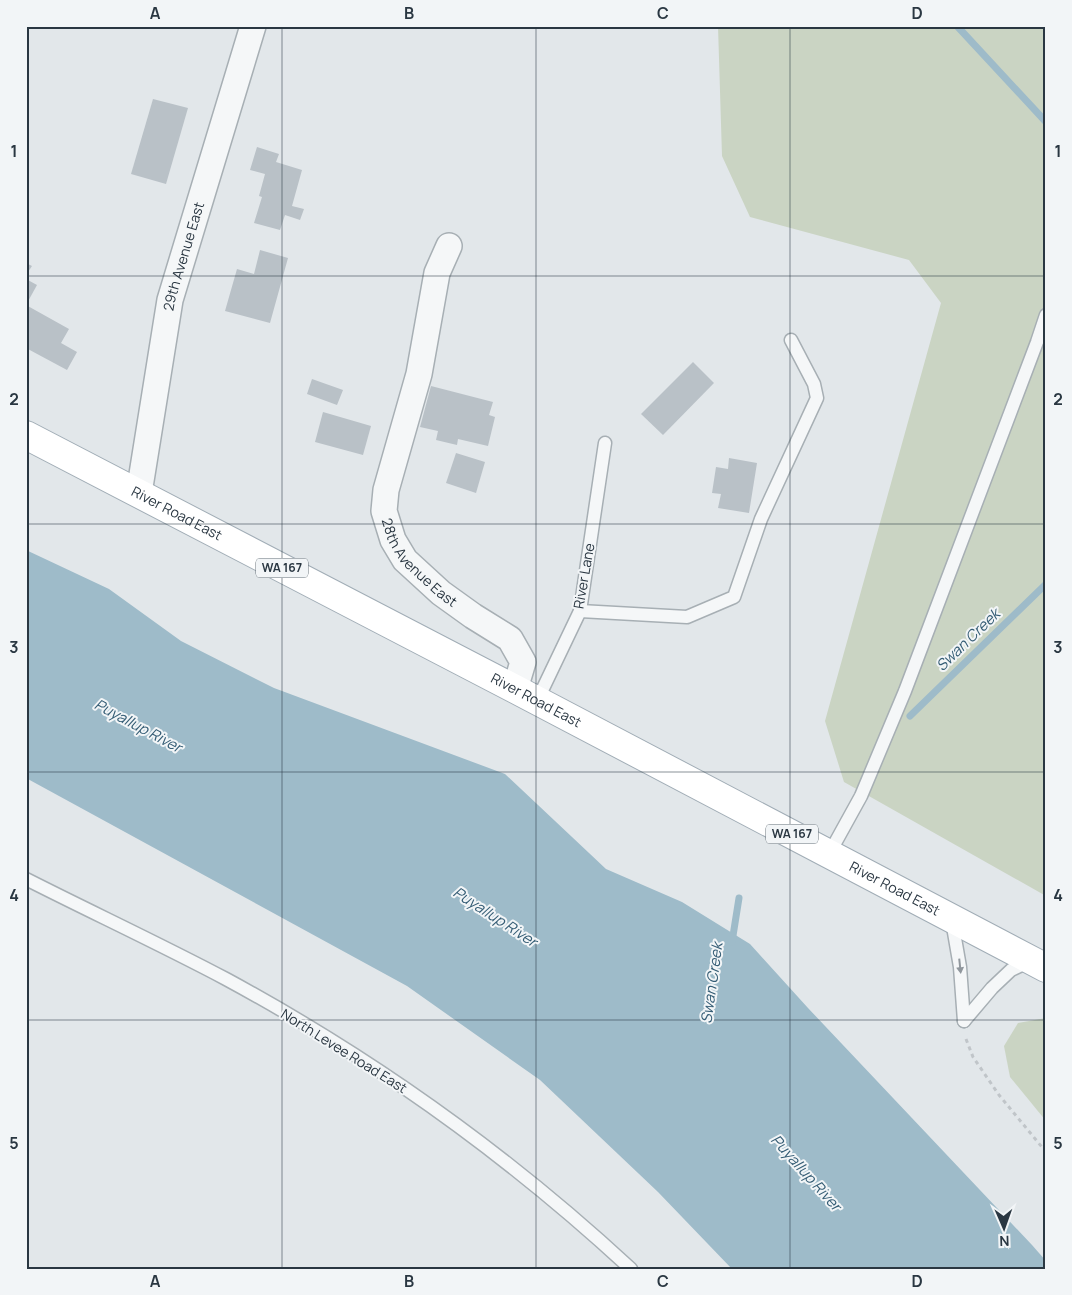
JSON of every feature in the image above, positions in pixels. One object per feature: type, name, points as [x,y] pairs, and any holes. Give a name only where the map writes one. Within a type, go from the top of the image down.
[{"type":"main road","name":"River Road East","points":[[26,434],[1038,964]]},
{"type":"street","name":"29th Avenue East","points":[[138,493],[170,300],[253,26]]},
{"type":"street","name":"28th Avenue East","points":[[449,246],[437,273],[419,374],[386,490],[384,511],[393,540],[405,560],[441,593],[510,640],[523,662],[526,695]]},
{"type":"lane","points":[[829,854],[861,796],[905,691],[1046,315]]},
{"type":"lane","points":[[580,611],[687,616],[734,597],[762,518],[816,398],[814,384],[791,340]]},
{"type":"lane","name":"River Lane","points":[[526,695],[580,611],[606,443]]},
{"type":"lane","name":"North Levee Road East","points":[[26,879],[225,979],[305,1025],[370,1066],[496,1156],[557,1204],[631,1269]]},
{"type":"lane","points":[[951,918],[960,967],[964,1021]]},
{"type":"lane","points":[[964,1021],[992,988],[1012,970],[1038,964]]},
{"type":"path","points":[[964,1021],[967,1042],[973,1057],[1000,1095],[1046,1152]]},
{"type":"green space","points":[[718,26],[1046,26],[1046,896],[844,782],[825,721],[941,303],[909,260],[750,217],[722,156]]},
{"type":"green space","points":[[1046,1018],[1046,1121],[1010,1077],[1004,1046],[1018,1023]]},
{"type":"water","name":"Puyallup River","points":[[26,550],[109,589],[181,641],[274,688],[505,774],[606,869],[682,902],[750,944],[1032,1245],[1046,1261],[1046,1269],[732,1269],[658,1192],[540,1080],[407,986],[26,778]]},
{"type":"building","points":[[153,99],[188,108],[166,184],[131,174]]},
{"type":"building","points":[[257,147],[279,154],[276,162],[302,170],[292,206],[304,209],[300,220],[285,215],[280,230],[254,223],[262,197],[259,196],[265,174],[250,170]]},
{"type":"building","points":[[260,250],[288,258],[270,323],[225,311],[237,269],[254,274]]},
{"type":"building","points":[[26,263],[32,266],[26,275]]},
{"type":"building","points":[[26,279],[37,285],[26,305]]},
{"type":"building","points":[[26,305],[69,329],[61,343],[77,352],[67,370],[26,348]]},
{"type":"building","points":[[693,362],[714,383],[663,435],[641,414]]},
{"type":"building","points":[[312,379],[343,390],[337,405],[307,394]]},
{"type":"building","points":[[431,386],[493,402],[489,415],[495,417],[488,446],[458,439],[457,445],[436,440],[438,431],[420,427]]},
{"type":"building","points":[[323,412],[371,426],[363,455],[315,442]]},
{"type":"building","points":[[456,453],[485,462],[476,493],[446,483]]},
{"type":"building","points":[[729,458],[757,463],[749,513],[718,508],[721,494],[712,493],[716,467],[728,469]]},
{"type":"waterway","points":[[957,26],[1046,122]]},
{"type":"waterway","name":"Swan Creek","points":[[910,716],[1046,584]]},
{"type":"waterway","name":"Swan Creek","points":[[732,942],[739,898]]}]
